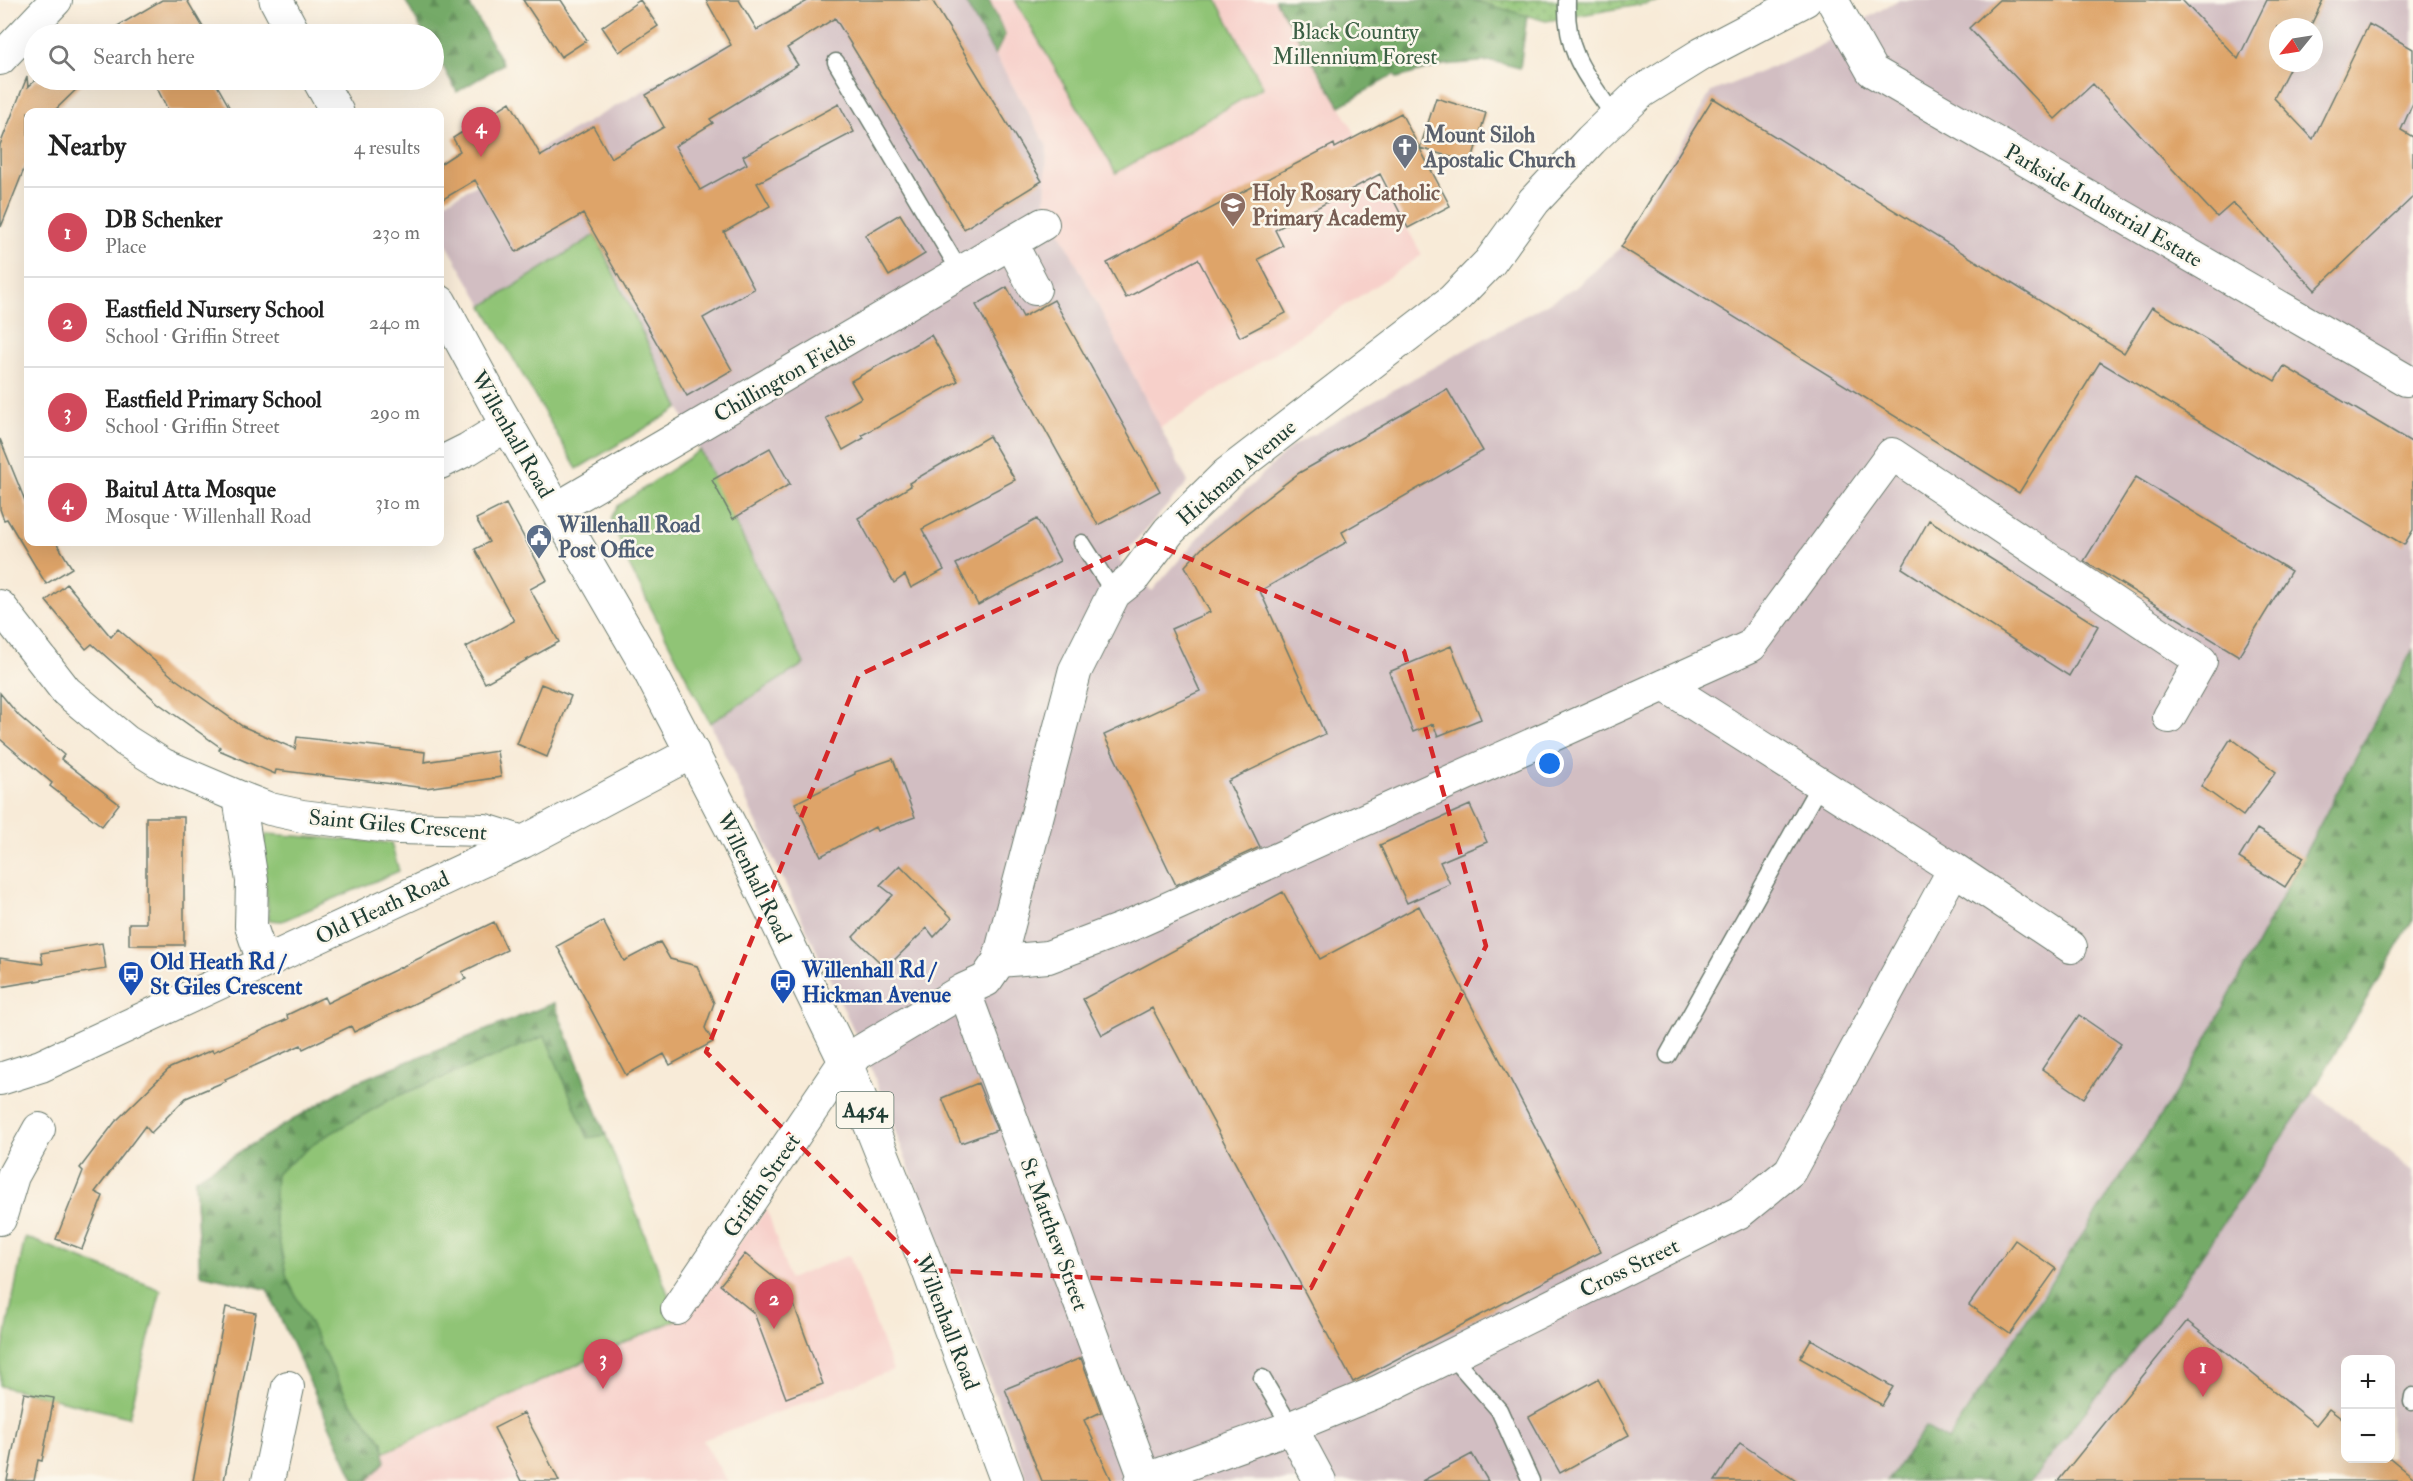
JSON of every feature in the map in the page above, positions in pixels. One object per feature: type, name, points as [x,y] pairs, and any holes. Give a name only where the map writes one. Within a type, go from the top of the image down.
[{"type":"main road","points":[[276,0],[289,24]]},
{"type":"main road","name":"Hickman Avenue","points":[[845,1060],[964,990],[986,980],[999,961],[1075,671],[1114,593],[1133,578],[1168,531],[1227,474],[1453,300],[1490,262],[1534,201],[1641,92],[1702,54],[1805,0]]},
{"type":"main road","points":[[325,90],[335,108]]},
{"type":"main road","name":"Willenhall Road","points":[[444,309],[507,425],[649,670],[693,752],[845,1060],[927,1266],[1007,1481]]},
{"type":"street","points":[[33,24],[56,0]]},
{"type":"street","name":"Parkside Industrial Estate","points":[[1832,0],[1872,71],[2406,380]]},
{"type":"street","points":[[0,59],[24,34]]},
{"type":"street","name":"Chillington Fields","points":[[556,509],[1043,224]]},
{"type":"street","points":[[1011,243],[1035,289]]},
{"type":"street","points":[[444,461],[507,425]]},
{"type":"street","points":[[999,961],[1048,957],[1124,928],[1751,645],[1892,454],[2201,661],[2169,717]]},
{"type":"street","name":"Saint Giles Crescent","points":[[0,606],[66,691],[126,741],[164,765],[239,797],[302,816],[398,828],[485,830],[523,842]]},
{"type":"street","points":[[1664,685],[1954,869],[2071,947]]},
{"type":"street","name":"Old Heath Road","points":[[0,1079],[41,1066],[523,842],[693,752]]},
{"type":"street","points":[[239,797],[252,881],[251,926],[263,962]]},
{"type":"street","name":"Cross Street","points":[[1143,1480],[1291,1427],[1379,1391],[1740,1212],[1790,1171],[1954,869]]},
{"type":"street","name":"St Matthew Street","points":[[964,990],[1143,1480]]},
{"type":"street","name":"Griffin Street","points":[[677,1308],[845,1060]]},
{"type":"street","points":[[0,1219],[7,1171],[39,1129]]},
{"type":"street","points":[[268,1481],[288,1387]]},
{"type":"street","points":[[1291,1427],[1320,1481]]},
{"type":"lane","points":[[1567,0],[1571,47],[1581,68],[1615,117]]},
{"type":"lane","points":[[836,62],[960,273]]},
{"type":"lane","points":[[1082,543],[1114,593]]},
{"type":"lane","points":[[1668,1055],[1820,784]]},
{"type":"lane","points":[[1451,1355],[1499,1410],[1531,1481]]},
{"type":"lane","points":[[1262,1378],[1291,1427]]},
{"type":"highlighted area","points":[[1146,540],[1404,651],[1486,946],[1311,1288],[925,1270],[706,1052],[859,675]]},
{"type":"shaded area","points":[[805,0],[964,0],[1047,146],[1045,202],[1188,482],[1119,560],[1152,591],[1208,527],[1291,447],[1575,288],[1621,247],[1711,92],[1809,52],[1898,0],[2413,0],[2413,649],[2189,1072],[1948,1441],[1925,1427],[1888,1481],[1028,1481],[870,1065],[710,723],[804,663],[595,236],[483,306],[444,240],[444,203]]},
{"type":"shaded area","name":"Holy Rosary Catholic Primary Academy","points":[[964,0],[1275,0],[1340,106],[1422,255],[1160,428],[1045,202],[1047,146]]},
{"type":"shaded area","points":[[2313,1091],[2413,1171],[2413,1481],[2031,1481],[2167,1307]]},
{"type":"shaded area","points":[[767,1209],[789,1279],[849,1255],[893,1370],[703,1440],[727,1481],[355,1481],[350,1468],[678,1319]]},
{"type":"green space","points":[[405,0],[467,0],[503,64],[457,92],[444,68],[444,24],[418,24]]},
{"type":"green space","points":[[964,0],[989,0],[1005,35],[995,55]]},
{"type":"green space","points":[[1015,0],[1217,0],[1263,87],[1116,173]]},
{"type":"green space","name":"Black Country Millennium Forest","points":[[1275,0],[1472,0],[1527,15],[1520,68],[1492,61],[1443,65],[1397,78],[1395,74],[1340,106]]},
{"type":"green space","points":[[1472,0],[1667,0],[1546,21]]},
{"type":"green space","points":[[595,235],[679,408],[577,469],[483,306]]},
{"type":"green space","points":[[700,450],[804,664],[710,723],[629,565],[611,518],[618,506]]},
{"type":"green space","points":[[2413,649],[2413,919],[2313,1091],[2167,1307],[2031,1481],[1888,1481],[1925,1427],[1948,1440],[2189,1072]]},
{"type":"green space","points":[[267,834],[391,843],[399,871],[282,921],[269,920],[262,845]]},
{"type":"green space","points":[[554,1003],[678,1319],[350,1468],[267,1289],[200,1274],[195,1179],[354,1083]]},
{"type":"green space","points":[[554,1003],[606,1135],[588,1138],[545,1036],[395,1097],[319,1140],[276,1174],[274,1216],[287,1278],[348,1400],[383,1442],[385,1462],[367,1481],[355,1481],[267,1289],[200,1274],[195,1179],[354,1083]]},
{"type":"green space","points":[[25,1237],[161,1290],[129,1417],[0,1386],[0,1364]]},
{"type":"building","points":[[162,0],[187,0],[201,24],[121,24]]},
{"type":"building","points":[[523,0],[561,0],[587,40],[561,57]]},
{"type":"building","points":[[640,0],[658,26],[619,52],[602,27]]},
{"type":"building","points":[[706,0],[739,0],[757,30],[809,0],[932,0],[1042,181],[964,229],[835,18],[787,48],[798,65],[710,119],[713,123],[675,146],[700,190],[747,164],[743,156],[839,104],[854,132],[757,183],[770,206],[724,232],[754,289],[703,318],[732,370],[687,396],[583,214],[516,252],[475,180],[444,199],[444,161],[460,151],[453,138],[510,102],[541,156],[593,126],[611,158],[664,127],[646,95],[731,45]]},
{"type":"building","points":[[1999,0],[2182,0],[2238,59],[2267,0],[2323,0],[2314,18],[2269,18],[2269,72],[2287,72],[2274,98],[2313,139],[2369,24],[2413,49],[2413,103],[2401,130],[2413,137],[2413,197],[2315,290],[2233,203],[2217,217],[2093,84],[2055,119],[1969,28]]},
{"type":"building","points":[[24,85],[24,90],[76,90],[57,108],[24,108],[24,169],[1,227],[0,145]]},
{"type":"building","points":[[158,90],[220,90],[230,108],[167,108]]},
{"type":"building","points":[[1436,98],[1486,113],[1471,163],[1420,148]]},
{"type":"building","points":[[1713,98],[2124,353],[2152,307],[2275,381],[2284,366],[2413,443],[2413,530],[2404,545],[2100,362],[2019,493],[1621,247]]},
{"type":"building","points":[[1401,113],[1450,206],[1408,228],[1380,174],[1275,230],[1283,246],[1258,259],[1286,313],[1240,337],[1198,259],[1126,298],[1107,263],[1334,144],[1335,148]]},
{"type":"building","points":[[900,214],[925,254],[889,276],[865,235]]},
{"type":"building","points":[[1007,287],[1023,317],[1054,300],[1160,491],[1098,525],[976,305]]},
{"type":"building","points":[[931,335],[958,381],[862,435],[864,438],[843,450],[826,418],[861,398],[851,381]]},
{"type":"building","points":[[1447,389],[1483,451],[1342,532],[1347,542],[1260,591],[1325,734],[1228,781],[1260,847],[1176,885],[1104,735],[1200,691],[1171,629],[1210,612],[1185,566],[1203,547],[1299,473]]},
{"type":"building","points":[[989,436],[1015,480],[922,529],[944,570],[911,588],[905,575],[894,583],[858,518],[911,486],[909,483]]},
{"type":"building","points":[[0,439],[24,498],[24,546],[58,546],[72,568],[46,584],[7,519],[4,520],[0,509]]},
{"type":"building","points":[[770,448],[790,484],[733,519],[712,480]]},
{"type":"building","points":[[2136,477],[2291,571],[2239,656],[2084,561]]},
{"type":"building","points":[[506,504],[547,580],[530,589],[559,642],[485,683],[466,647],[514,621],[475,549],[489,542],[476,519]]},
{"type":"building","points":[[1037,519],[1060,561],[978,605],[956,564]]},
{"type":"building","points":[[1929,520],[2098,626],[2069,676],[1902,568]]},
{"type":"building","points":[[67,584],[111,637],[118,629],[174,678],[242,726],[295,749],[297,737],[425,752],[424,762],[497,751],[501,777],[426,788],[276,770],[275,774],[219,750],[220,747],[158,703],[92,644],[86,649],[46,601]]},
{"type":"building","points":[[1451,646],[1481,719],[1438,736],[1433,724],[1413,732],[1389,672]]},
{"type":"building","points":[[541,684],[571,696],[547,757],[517,744]]},
{"type":"building","points":[[0,693],[19,716],[64,755],[61,759],[119,804],[102,826],[50,786],[52,783],[0,739]]},
{"type":"building","points":[[2231,738],[2276,772],[2243,816],[2201,786]]},
{"type":"building","points":[[893,759],[915,817],[877,831],[875,827],[821,856],[795,803],[855,772]]},
{"type":"building","points":[[1470,805],[1487,842],[1440,862],[1450,884],[1407,903],[1380,845]]},
{"type":"building","points":[[146,817],[184,817],[184,945],[129,945],[129,923],[146,923]]},
{"type":"building","points":[[2257,829],[2304,857],[2285,887],[2239,858]]},
{"type":"building","points":[[900,865],[952,918],[934,937],[927,928],[886,968],[853,937],[893,895],[880,885]]},
{"type":"building","points":[[1283,892],[1320,959],[1419,906],[1601,1252],[1353,1382],[1152,1008],[1102,1035],[1083,999]]},
{"type":"building","points":[[603,921],[624,961],[660,942],[670,959],[697,966],[714,1003],[705,1028],[713,1042],[670,1065],[664,1054],[626,1075],[557,946]]},
{"type":"building","points":[[494,922],[507,950],[462,972],[466,979],[354,1032],[351,1026],[303,1049],[301,1045],[225,1079],[226,1081],[186,1098],[151,1133],[145,1126],[95,1192],[103,1196],[82,1249],[56,1239],[83,1171],[80,1168],[115,1122],[170,1068],[288,1019],[287,1015],[324,997],[327,1003]]},
{"type":"building","points":[[102,943],[106,969],[0,987],[0,958],[43,964],[41,953]]},
{"type":"building","points":[[2079,1015],[2121,1044],[2084,1098],[2042,1069]]},
{"type":"building","points":[[978,1083],[997,1130],[961,1143],[942,1098]]},
{"type":"building","points":[[2015,1240],[2056,1269],[2010,1334],[1969,1305]]},
{"type":"building","points":[[745,1254],[788,1289],[823,1384],[786,1398],[754,1313],[720,1285]]},
{"type":"building","points":[[226,1307],[256,1313],[224,1481],[193,1481]]},
{"type":"building","points":[[2187,1321],[2316,1425],[2329,1409],[2341,1418],[2341,1463],[2395,1462],[2413,1477],[2413,1481],[2058,1481]]},
{"type":"building","points":[[1811,1339],[1893,1387],[1882,1405],[1800,1358]]},
{"type":"building","points":[[1081,1358],[1101,1412],[1084,1420],[1112,1481],[1042,1481],[1005,1389]]},
{"type":"building","points":[[1598,1379],[1629,1435],[1560,1473],[1529,1417]]},
{"type":"building","points":[[24,1393],[54,1398],[42,1461],[38,1460],[34,1481],[7,1481]]},
{"type":"building","points":[[524,1413],[559,1481],[521,1481],[494,1428]]},
{"type":"building","points":[[1740,1443],[1796,1481],[1715,1481]]},
{"type":"building","points":[[1472,1454],[1488,1481],[1422,1481]]},
{"type":"place","name":"Baitul Atta Mosque","points":[[481,157]]},
{"type":"place","name":"Mount Siloh Apostalic Church","points":[[1405,170]]},
{"type":"place","name":"Holy Rosary Catholic Primary Academy","points":[[1233,228]]},
{"type":"place","name":"Willenhall Road Post Office","points":[[539,560]]},
{"type":"place","name":"Old Heath Rd / St Giles Crescent","points":[[131,997]]},
{"type":"place","name":"Willenhall Rd / Hickman Avenue","points":[[783,1005]]},
{"type":"place","name":"Eastfield Nursery School","points":[[774,1329]]},
{"type":"place","name":"Eastfield Primary School","points":[[603,1389]]},
{"type":"place","name":"DB Schenker","points":[[2203,1397]]}]
